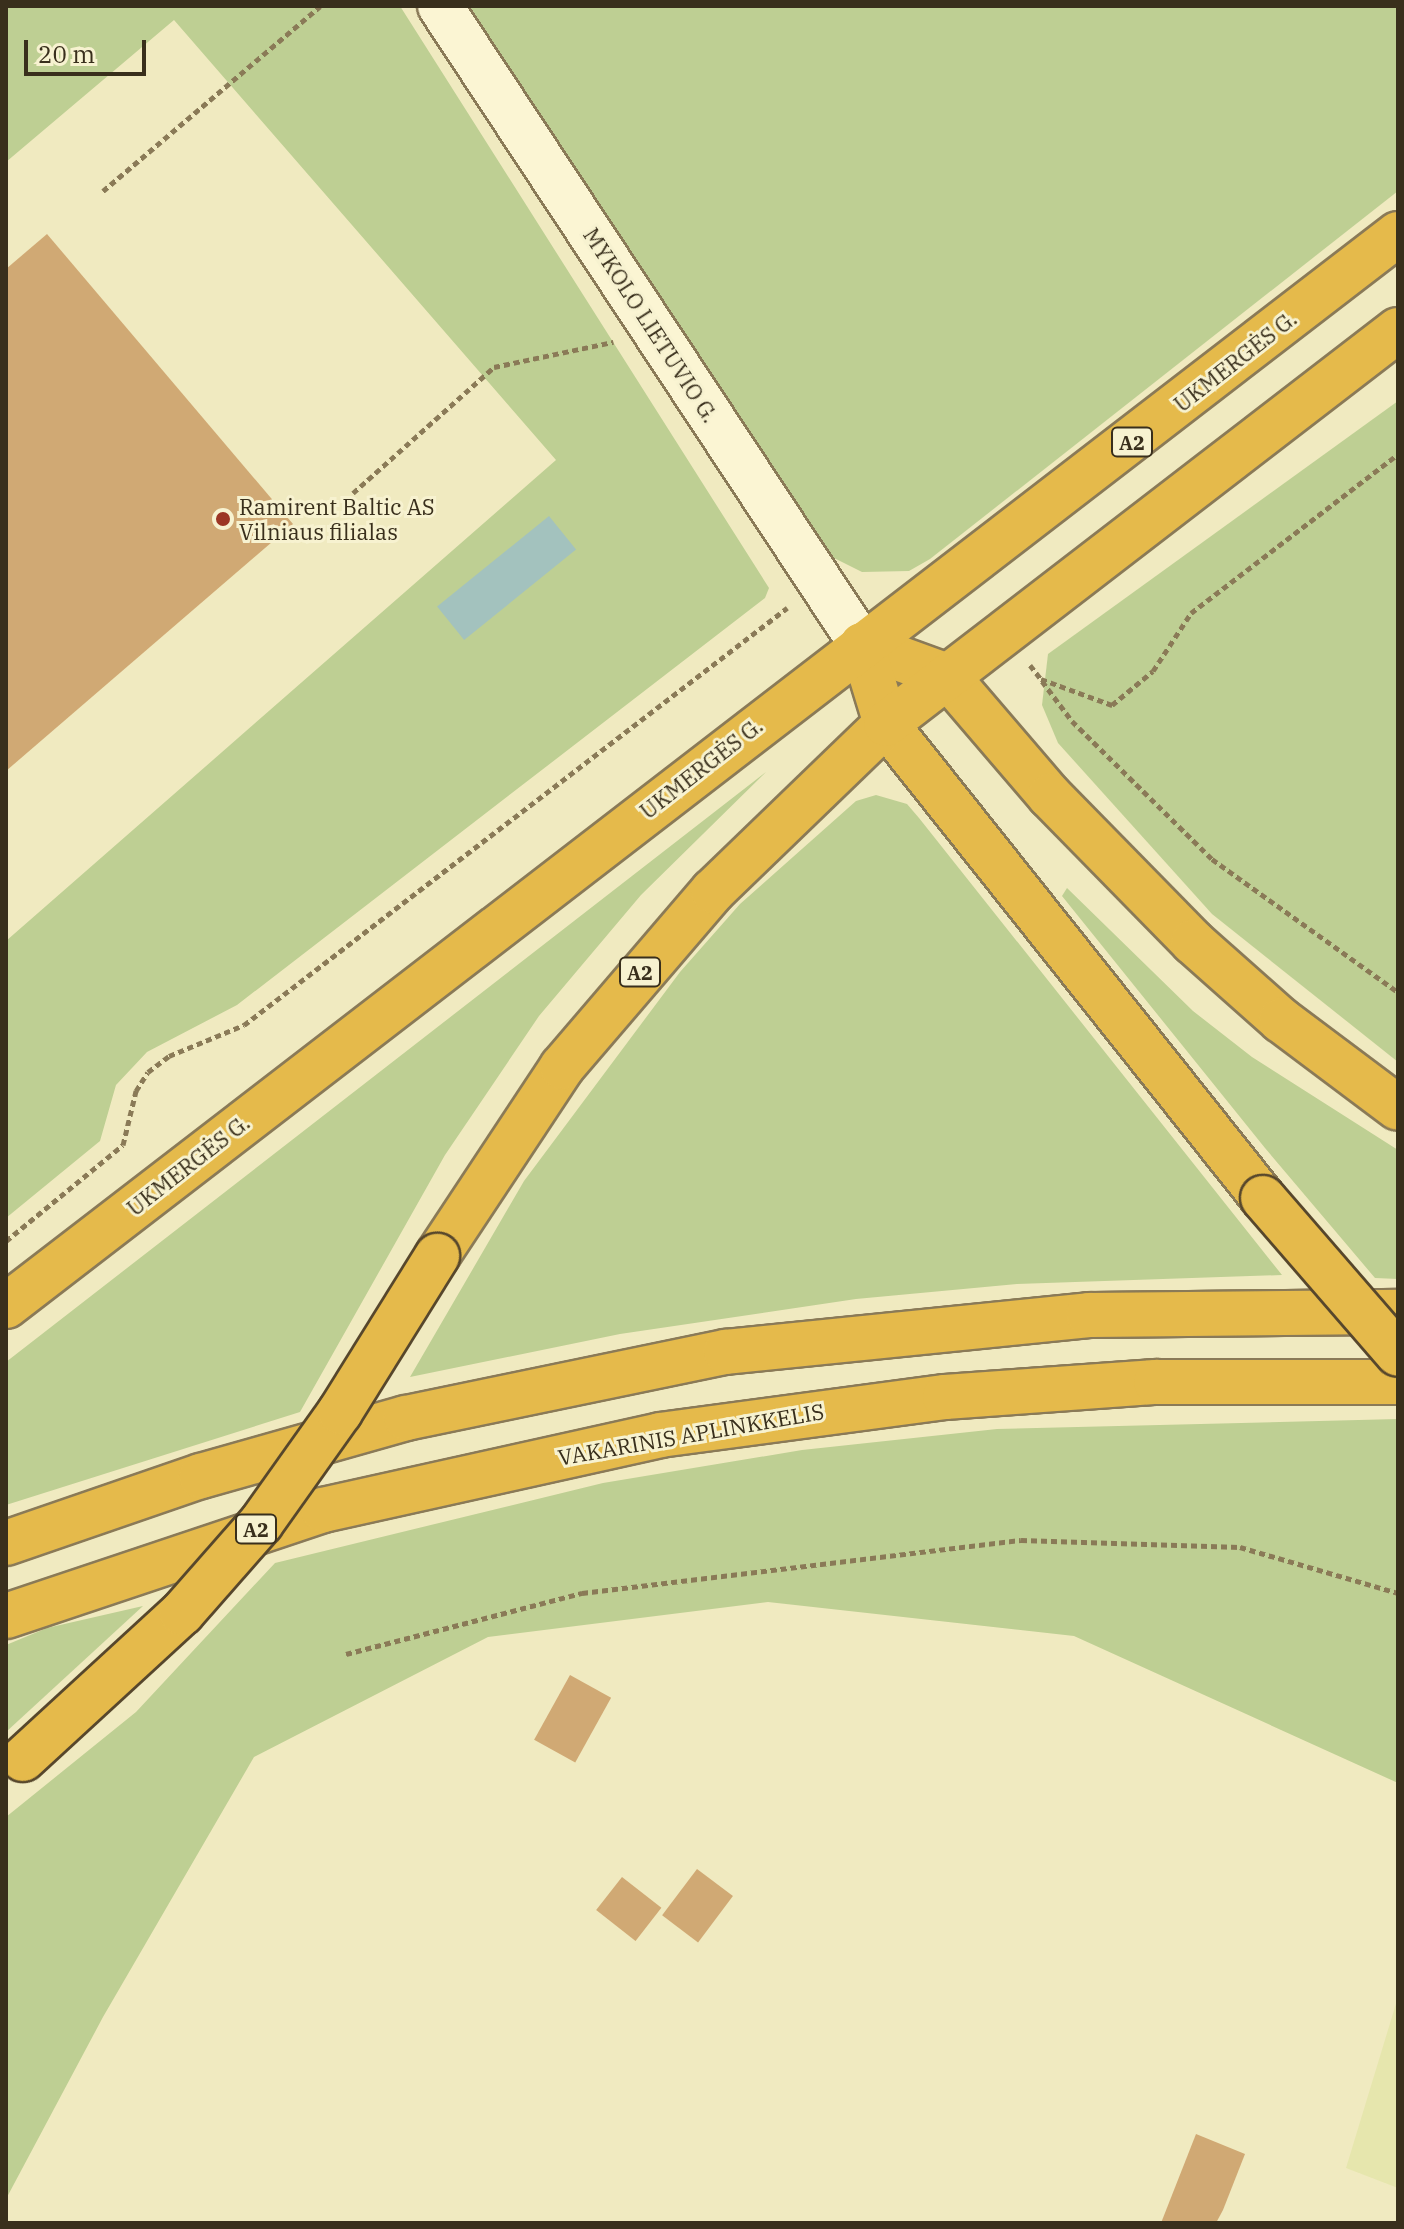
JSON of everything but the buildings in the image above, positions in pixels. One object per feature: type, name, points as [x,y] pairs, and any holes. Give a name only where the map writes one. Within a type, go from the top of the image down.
[{"type":"highway","name":"UKMERGĖS G.","points":[[6,1306],[862,645],[961,576],[1398,234]]},
{"type":"highway","name":"A2","points":[[14,1765],[182,1613],[261,1523],[340,1412],[437,1256],[562,1067],[635,977],[713,891],[886,724],[1398,330]]},
{"type":"highway","points":[[862,645],[947,676],[1050,796],[1193,942],[1281,1020],[1398,1108]]},
{"type":"highway","points":[[862,645],[886,724],[1263,1198],[1398,1354]]},
{"type":"highway","points":[[6,1543],[201,1476],[406,1418],[726,1352],[1089,1315],[1398,1312]]},
{"type":"highway","name":"VAKARINIS APLINKKELIS","points":[[6,1616],[323,1510],[660,1435],[945,1397],[1156,1382],[1398,1382]]},
{"type":"street","name":"MYKOLO LIETUVIO G.","points":[[440,6],[862,645]]},
{"type":"path","points":[[103,191],[320,6]]},
{"type":"path","points":[[353,493],[494,367],[657,333]]},
{"type":"path","points":[[1067,691],[1112,705],[1153,671],[1191,613],[1398,454]]},
{"type":"path","points":[[6,1241],[123,1145],[136,1091],[148,1072],[169,1056],[244,1025],[820,582]]},
{"type":"path","points":[[1041,679],[1072,721],[1212,859],[1398,992]]},
{"type":"path","points":[[346,1654],[582,1593],[1021,1540],[1240,1547],[1398,1593]]},
{"type":"green space","points":[[6,6],[400,6],[769,588],[765,598],[237,1005],[147,1052],[116,1085],[100,1141],[6,1218],[6,941],[556,460],[174,20],[6,162]]},
{"type":"green space","points":[[465,6],[1398,6],[1398,191],[930,559],[909,571],[862,572],[820,551]]},
{"type":"green space","points":[[1398,401],[1398,1062],[1212,914],[1058,743],[1042,705],[1048,654]]},
{"type":"green space","points":[[766,772],[641,895],[539,1016],[445,1155],[300,1412],[6,1505],[6,1362]]},
{"type":"green space","points":[[876,795],[907,804],[919,818],[1282,1275],[1017,1284],[856,1299],[620,1334],[410,1377],[524,1181],[680,972],[740,904],[856,801]]},
{"type":"green space","points":[[1067,888],[1193,1011],[1252,1057],[1398,1150],[1398,1279],[1375,1278],[1265,1148],[1062,896]]},
{"type":"green space","points":[[1398,1419],[1398,1783],[1074,1636],[768,1602],[488,1637],[254,1757],[103,2017],[6,2199],[6,1817],[136,1712],[275,1563],[603,1483],[802,1450],[997,1429]]},
{"type":"green space","points":[[143,1606],[6,1732],[6,1645],[47,1628]]},
{"type":"green space","points":[[1398,1997],[1398,2188],[1346,2168]]},
{"type":"water","points":[[549,516],[576,549],[464,640],[437,607]]},
{"type":"place","name":"Ramirent Baltic AS Vilniaus filialas","points":[[223,519]]}]
